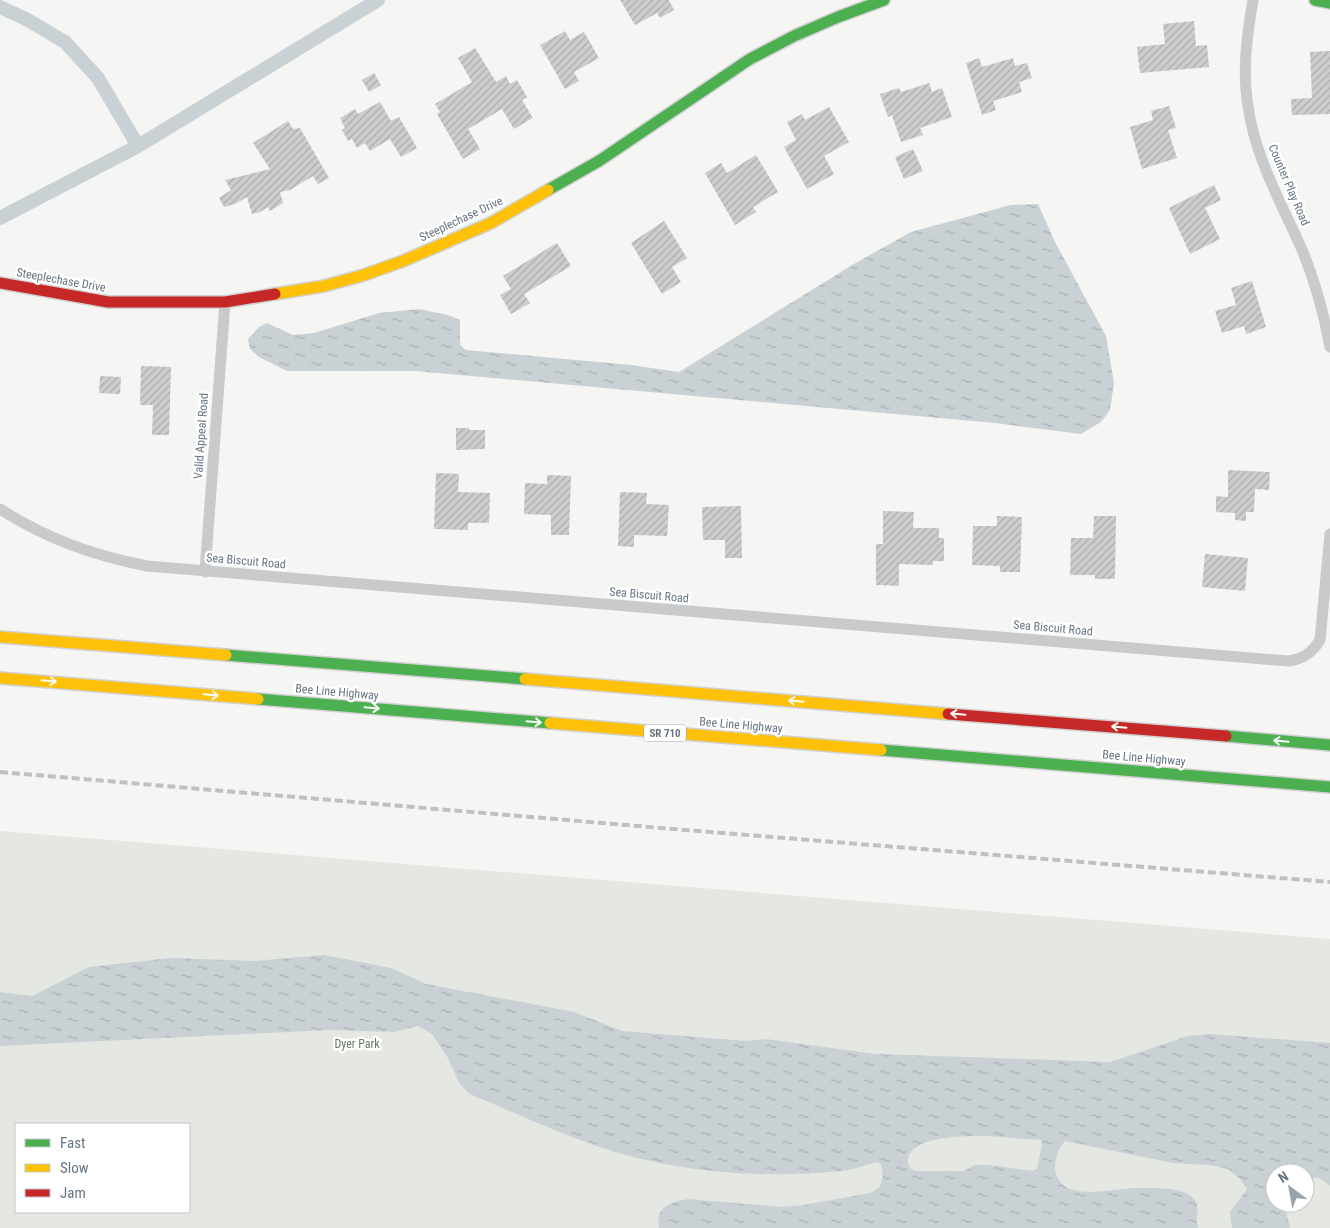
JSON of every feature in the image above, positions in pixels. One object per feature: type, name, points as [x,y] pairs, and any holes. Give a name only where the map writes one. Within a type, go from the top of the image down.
[{"type":"main road","name":"Steeplechase Drive","points":[[0,283],[108,302],[225,302],[324,286],[364,275],[403,261],[491,223],[599,161],[750,59],[838,16],[884,0]]},
{"type":"main road","points":[[1315,0],[1330,3]]},
{"type":"main road","points":[[0,637],[47,639],[1330,745]]},
{"type":"main road","name":"Bee Line Highway","points":[[0,678],[1330,787]]},
{"type":"street","name":"Counter Play Road","points":[[1253,0],[1245,64],[1248,106],[1254,137],[1266,171],[1303,252],[1316,288],[1330,347]]},
{"type":"street","name":"Valid Appeal Road","points":[[205,572],[225,302]]},
{"type":"street","name":"Sea Biscuit Road","points":[[0,509],[50,537],[109,559],[147,566],[1288,661],[1298,660],[1307,656],[1320,640],[1330,534]]},
{"type":"green space","name":"Dyer Park","points":[[0,831],[1330,939],[1330,1228],[0,1228]]},
{"type":"water","points":[[1038,204],[1055,242],[1106,336],[1114,383],[1110,410],[1101,422],[1081,434],[995,423],[415,371],[287,371],[259,357],[250,349],[248,339],[259,327],[267,323],[293,335],[314,333],[379,313],[419,309],[448,315],[460,320],[460,345],[466,350],[631,365],[679,372],[854,264],[911,232],[1011,205]]},
{"type":"water","points":[[324,955],[391,968],[426,984],[574,1012],[622,1031],[746,1041],[766,1039],[875,1054],[1110,1062],[1188,1036],[1210,1034],[1330,1043],[1330,1186],[1323,1180],[1315,1177],[1315,1163],[1265,1163],[1265,1213],[1286,1213],[1290,1228],[1232,1228],[1230,1212],[1247,1189],[1240,1179],[1228,1169],[1208,1165],[1173,1163],[1065,1141],[1058,1152],[1055,1169],[1059,1180],[1067,1188],[1090,1192],[1141,1188],[1181,1191],[1191,1196],[1197,1204],[1198,1228],[659,1228],[659,1215],[666,1206],[689,1199],[781,1207],[804,1205],[870,1193],[880,1187],[883,1175],[881,1164],[877,1162],[841,1171],[761,1174],[708,1171],[629,1156],[569,1136],[470,1094],[459,1083],[448,1058],[432,1034],[418,1026],[395,1032],[329,1030],[0,1046],[0,992],[32,996],[89,967],[170,958],[254,961]],"holes":[[[986,1136],[1041,1140],[1042,1145],[1037,1169],[1033,1171],[989,1165],[974,1165],[964,1171],[915,1171],[908,1163],[912,1151],[919,1145],[941,1138]]]},
{"type":"building","points":[[620,0],[669,0],[674,10],[660,18],[657,13],[635,25]]},
{"type":"building","points":[[1194,21],[1196,46],[1207,45],[1209,67],[1140,73],[1137,47],[1165,44],[1163,24]]},
{"type":"building","points":[[565,31],[570,40],[584,32],[599,58],[574,72],[579,81],[565,89],[540,45]]},
{"type":"building","points":[[475,48],[496,82],[506,76],[510,84],[517,80],[527,97],[522,100],[533,118],[514,129],[502,109],[468,129],[480,149],[463,159],[437,114],[440,112],[435,104],[472,82],[458,58]]},
{"type":"building","points":[[1330,51],[1330,114],[1292,115],[1291,99],[1312,98],[1310,52]]},
{"type":"building","points":[[979,58],[982,67],[1013,58],[1015,66],[1027,63],[1032,78],[1019,82],[1022,92],[993,101],[996,110],[982,115],[966,63]]},
{"type":"building","points":[[374,73],[381,85],[369,92],[362,80]]},
{"type":"building","points":[[929,83],[932,92],[942,88],[952,117],[920,128],[923,135],[901,142],[892,115],[888,117],[880,94],[899,88],[901,92]]},
{"type":"building","points":[[380,102],[391,121],[399,117],[417,148],[401,157],[390,139],[370,151],[365,143],[357,148],[352,139],[348,141],[342,130],[345,128],[340,118],[355,109],[358,114]]},
{"type":"building","points":[[1169,106],[1176,128],[1168,130],[1177,158],[1142,169],[1130,127],[1153,120],[1151,111]]},
{"type":"building","points":[[829,107],[849,142],[824,156],[834,174],[807,189],[784,147],[796,140],[787,122],[802,114],[805,120]]},
{"type":"building","points":[[288,121],[293,129],[300,128],[329,178],[318,184],[313,176],[290,190],[280,192],[283,203],[270,211],[268,207],[252,214],[247,197],[235,204],[224,207],[219,198],[231,190],[225,180],[270,169],[253,143]]},
{"type":"building","points":[[913,149],[923,171],[904,179],[895,157]]},
{"type":"building","points":[[756,155],[778,192],[753,207],[756,212],[735,225],[705,173],[721,163],[727,173]]},
{"type":"building","points":[[1214,185],[1221,200],[1205,208],[1220,239],[1190,254],[1169,208]]},
{"type":"building","points":[[664,221],[687,258],[672,267],[681,282],[662,294],[631,243]]},
{"type":"building","points":[[557,243],[571,266],[524,294],[530,303],[511,314],[500,295],[511,289],[503,276]]},
{"type":"building","points":[[1252,281],[1266,327],[1246,334],[1244,326],[1222,333],[1215,311],[1236,305],[1231,288]]},
{"type":"building","points":[[141,366],[171,367],[169,435],[152,435],[153,405],[140,405]]},
{"type":"building","points":[[100,376],[121,377],[120,394],[99,393]]},
{"type":"building","points":[[456,428],[485,430],[485,449],[456,450]]},
{"type":"building","points":[[1228,470],[1270,472],[1269,490],[1255,489],[1254,512],[1246,512],[1246,521],[1235,520],[1235,513],[1216,512],[1216,496],[1228,497]]},
{"type":"building","points":[[436,473],[459,474],[458,492],[490,493],[489,523],[468,523],[468,530],[434,529]]},
{"type":"building","points":[[547,475],[571,476],[569,535],[551,535],[551,515],[524,514],[525,483],[547,484]]},
{"type":"building","points":[[620,492],[647,493],[646,504],[669,505],[667,536],[634,535],[634,547],[618,546]]},
{"type":"building","points":[[741,506],[742,558],[725,558],[725,540],[703,540],[702,507]]},
{"type":"building","points":[[883,511],[914,512],[913,528],[939,528],[939,538],[944,538],[944,561],[933,561],[933,565],[899,564],[899,586],[876,585],[876,544],[883,544]]},
{"type":"building","points":[[997,516],[1022,517],[1020,572],[1000,572],[1000,566],[972,565],[973,526],[997,526]]},
{"type":"building","points":[[1094,516],[1116,516],[1115,579],[1095,579],[1095,575],[1070,575],[1071,538],[1093,538]]},
{"type":"building","points":[[1205,554],[1248,558],[1245,591],[1202,587]]},
{"type":"waterway","points":[[0,218],[138,146],[378,0]]},
{"type":"waterway","points":[[0,7],[26,19],[65,42],[98,78],[138,146]]},
{"type":"railway","points":[[0,772],[1330,882]]},
{"type":"traffic: fast","points":[[548,190],[599,161],[750,59],[794,36],[884,0]]},
{"type":"traffic: fast","points":[[1315,0],[1330,3]]},
{"type":"traffic: fast","points":[[226,655],[525,679]]},
{"type":"traffic: fast","points":[[258,699],[550,723]]},
{"type":"traffic: fast","points":[[1226,736],[1330,745]]},
{"type":"traffic: fast","points":[[881,750],[1330,787]]},
{"type":"traffic: slow","points":[[275,294],[324,286],[364,275],[403,261],[491,223],[548,190]]},
{"type":"traffic: slow","points":[[0,637],[226,655]]},
{"type":"traffic: slow","points":[[0,678],[258,699]]},
{"type":"traffic: slow","points":[[525,679],[948,714]]},
{"type":"traffic: slow","points":[[550,723],[881,750]]},
{"type":"traffic: jam","points":[[0,283],[108,302],[225,302],[275,294]]},
{"type":"traffic: jam","points":[[948,714],[1226,736]]}]
